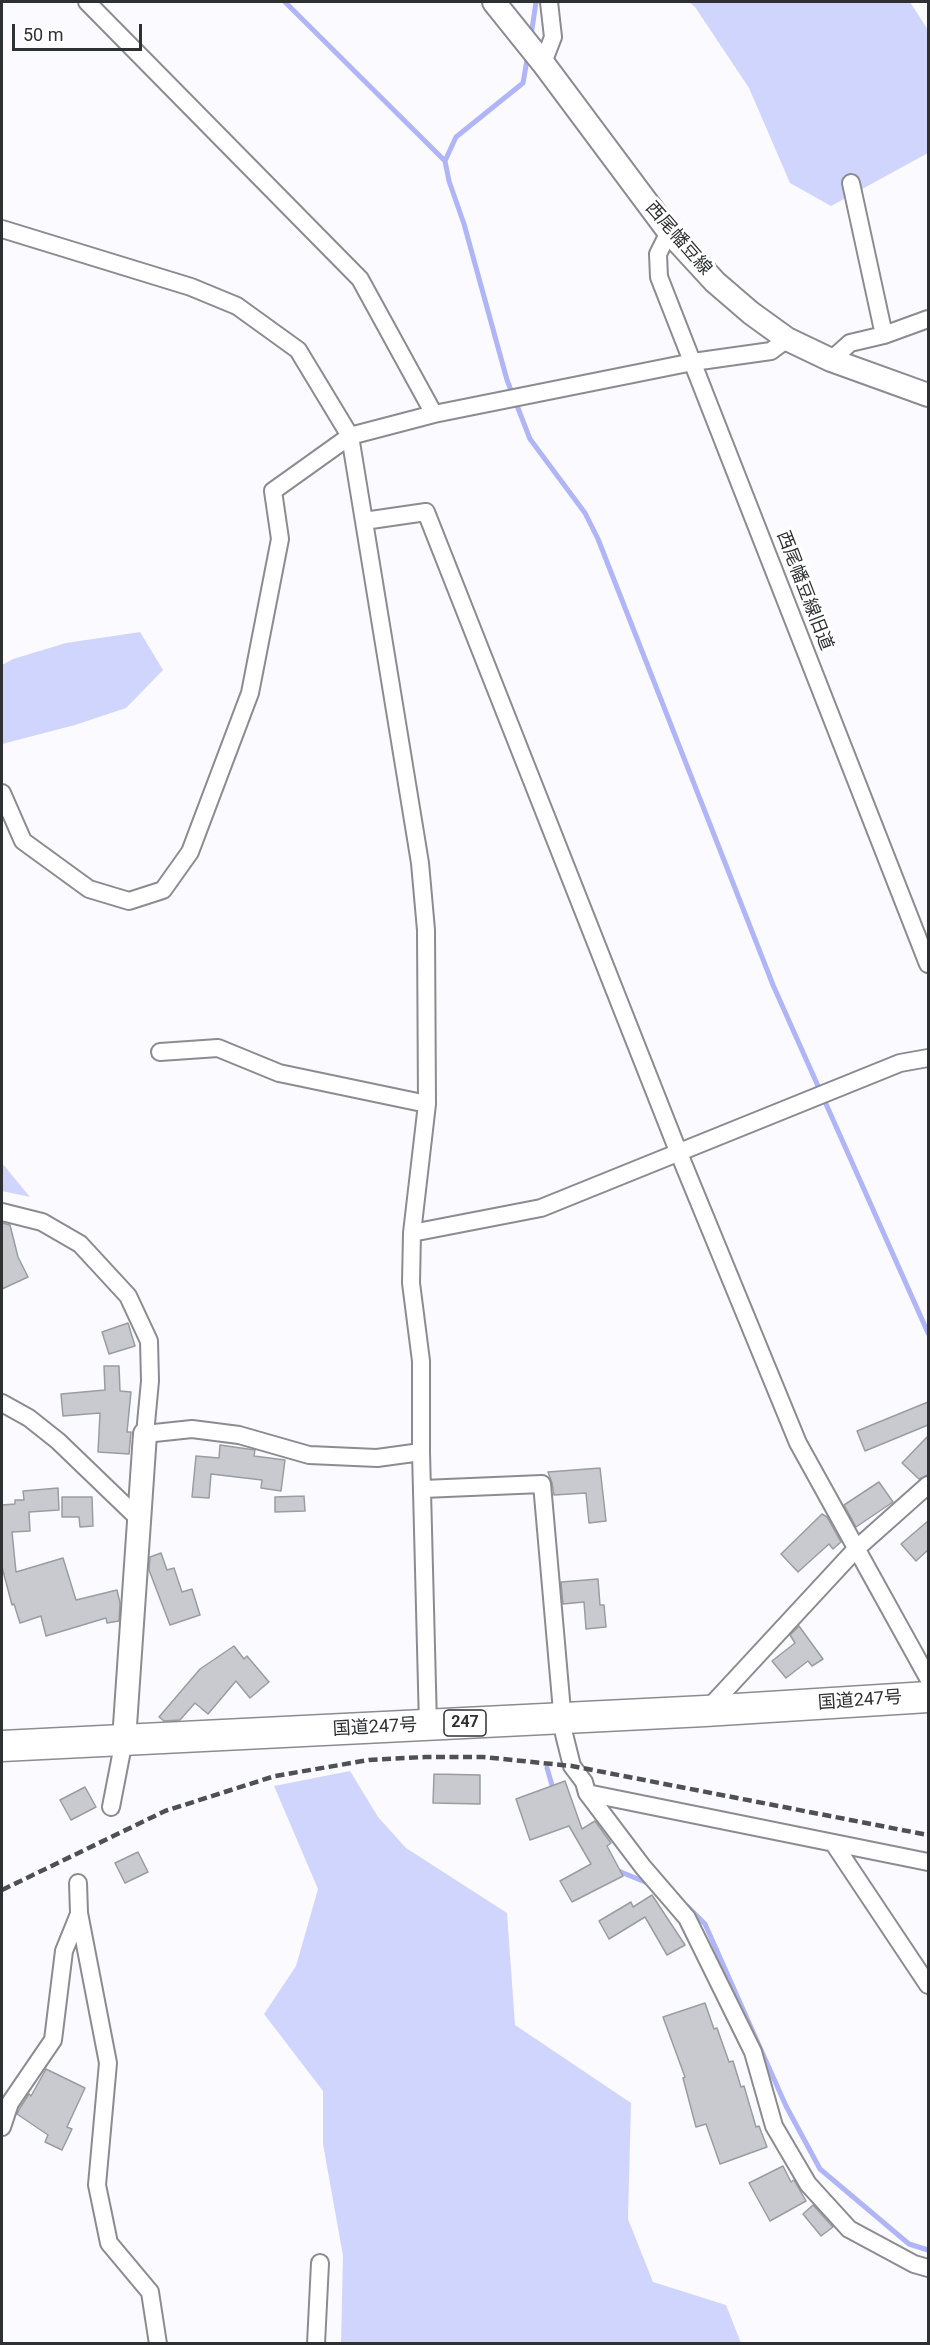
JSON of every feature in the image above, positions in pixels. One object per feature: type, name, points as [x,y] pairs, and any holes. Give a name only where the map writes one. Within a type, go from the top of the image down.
[{"type":"highway","name":"国道247号","points":[[2,1746],[563,1717],[705,1712],[928,1697]]},
{"type":"main road","name":"西尾幡豆線","points":[[494,2],[541,60],[669,232],[715,282],[751,313],[787,339],[831,360],[928,395]]},
{"type":"main road","points":[[124,1740],[145,1434]]},
{"type":"street","points":[[87,2],[360,279],[434,414]]},
{"type":"street","points":[[541,60],[553,37],[549,2]]},
{"type":"street","points":[[851,183],[884,335]]},
{"type":"street","points":[[2,229],[191,287],[237,306],[298,350],[350,436],[420,863],[426,930],[427,1104],[412,1233],[411,1283],[421,1361],[421,1452],[429,1725]]},
{"type":"street","name":"西尾幡豆線旧道","points":[[669,232],[658,254],[659,277],[928,964]]},
{"type":"street","points":[[831,360],[850,342],[884,335],[928,319]]},
{"type":"street","points":[[2,793],[22,841],[89,889],[129,901],[163,890],[189,852],[250,693],[280,539],[273,491],[350,436],[434,414],[693,362],[771,351],[787,339]]},
{"type":"street","points":[[364,521],[426,512],[678,1151],[798,1443],[928,1678]]},
{"type":"street","points":[[160,1052],[218,1048],[279,1073],[427,1104]]},
{"type":"street","points":[[412,1233],[541,1208],[832,1089],[900,1063],[928,1058]]},
{"type":"street","points":[[2,1212],[42,1222],[80,1244],[128,1296],[150,1341],[150,1381],[145,1434],[192,1429],[239,1434],[309,1455],[377,1458],[421,1452]]},
{"type":"street","points":[[2,1403],[29,1418],[58,1441],[139,1519]]},
{"type":"street","points":[[423,1489],[542,1485],[564,1734],[572,1766],[584,1782],[587,1793],[643,1867],[687,1918],[753,2052],[774,2126],[808,2184],[849,2229],[914,2264],[928,2268]]},
{"type":"street","points":[[705,1712],[856,1549],[928,1485]]},
{"type":"street","points":[[111,1806],[124,1740]]},
{"type":"street","points":[[587,1793],[928,1862]]},
{"type":"street","points":[[834,1844],[928,1985]]},
{"type":"street","points":[[78,1883],[80,1913],[108,2063],[97,2185],[109,2243],[150,2292],[158,2343]]},
{"type":"street","points":[[2,2127],[10,2103],[53,2040],[64,1952],[80,1913]]},
{"type":"street","points":[[316,2343],[320,2263]]},
{"type":"shaded area","points":[[689,2],[910,2],[928,30],[928,153],[831,206],[790,183],[749,88],[695,7]]},
{"type":"shaded area","points":[[140,632],[163,670],[126,708],[75,725],[2,744],[2,665],[13,659],[66,643]]},
{"type":"shaded area","points":[[2,1163],[30,1197],[2,1191]]},
{"type":"shaded area","points":[[350,1771],[378,1817],[406,1848],[507,1913],[515,2025],[631,2103],[628,2219],[653,2282],[726,2305],[741,2343],[341,2343],[343,2256],[323,2144],[323,2091],[264,2014],[296,1966],[318,1889],[274,1786]]},
{"type":"building","points":[[2,1223],[10,1225],[18,1257],[28,1277],[2,1289]]},
{"type":"building","points":[[128,1323],[135,1346],[109,1354],[102,1332]]},
{"type":"building","points":[[104,1366],[119,1366],[120,1391],[131,1392],[127,1432],[131,1432],[129,1454],[98,1452],[100,1413],[63,1416],[61,1394],[105,1390]]},
{"type":"building","points":[[928,1402],[928,1425],[865,1451],[857,1431]]},
{"type":"building","points":[[928,1436],[928,1475],[919,1479],[902,1463]]},
{"type":"building","points":[[220,1445],[255,1450],[254,1456],[285,1460],[281,1491],[261,1488],[262,1480],[211,1474],[209,1498],[192,1497],[196,1456],[219,1458]]},
{"type":"building","points":[[600,1468],[606,1521],[589,1523],[586,1493],[554,1495],[548,1472]]},
{"type":"building","points":[[879,1482],[893,1502],[856,1527],[844,1505]]},
{"type":"building","points":[[58,1488],[59,1510],[29,1512],[30,1531],[12,1532],[16,1572],[63,1558],[76,1600],[117,1590],[120,1603],[119,1621],[107,1623],[106,1618],[46,1636],[41,1616],[20,1623],[14,1604],[12,1605],[2,1567],[2,1505],[15,1504],[15,1500],[24,1500],[23,1491]]},
{"type":"building","points":[[304,1496],[305,1511],[275,1512],[275,1497]]},
{"type":"building","points":[[62,1497],[92,1497],[93,1526],[80,1527],[79,1517],[62,1517]]},
{"type":"building","points":[[822,1514],[827,1517],[841,1542],[833,1549],[829,1544],[798,1572],[781,1554]]},
{"type":"building","points":[[928,1521],[928,1550],[916,1561],[901,1544]]},
{"type":"building","points":[[161,1553],[167,1570],[174,1568],[182,1592],[192,1589],[200,1615],[170,1625],[149,1570],[150,1557]]},
{"type":"building","points":[[598,1579],[600,1605],[604,1605],[606,1627],[586,1629],[584,1602],[563,1604],[561,1582]]},
{"type":"building","points":[[799,1626],[823,1659],[812,1666],[808,1661],[786,1678],[772,1661],[795,1643],[790,1635]]},
{"type":"building","points":[[234,1646],[244,1659],[247,1656],[269,1682],[250,1698],[236,1681],[208,1714],[195,1703],[180,1720],[164,1721],[159,1717],[200,1669]]},
{"type":"building","points":[[434,1774],[480,1775],[480,1804],[433,1803]]},
{"type":"building","points":[[565,1781],[582,1829],[595,1821],[611,1843],[607,1846],[623,1876],[572,1902],[560,1881],[591,1864],[569,1826],[530,1840],[516,1799]]},
{"type":"building","points":[[85,1787],[96,1807],[71,1820],[60,1800]]},
{"type":"building","points":[[138,1852],[148,1872],[125,1883],[115,1863]]},
{"type":"building","points":[[652,1895],[685,1945],[667,1955],[645,1917],[609,1939],[599,1921],[631,1902],[633,1907]]},
{"type":"building","points":[[705,2003],[729,2062],[733,2061],[741,2087],[744,2086],[756,2127],[759,2126],[767,2147],[720,2164],[706,2124],[696,2127],[683,2078],[685,2077],[663,2017]]},
{"type":"building","points":[[46,2069],[85,2088],[67,2127],[72,2129],[62,2150],[45,2142],[48,2135],[17,2114],[29,2094],[31,2096]]},
{"type":"building","points":[[783,2166],[791,2182],[794,2180],[806,2201],[770,2221],[749,2183]]},
{"type":"building","points":[[813,2205],[833,2227],[821,2236],[803,2214]]},
{"type":"waterway","points":[[285,2],[445,161],[507,380],[530,439],[585,513],[598,539],[773,985],[928,1333]]},
{"type":"waterway","points":[[531,36],[536,2]]},
{"type":"waterway","points":[[445,161],[456,137],[523,83],[528,54]]},
{"type":"waterway","points":[[547,1768],[554,1792]]},
{"type":"waterway","points":[[616,1870],[650,1884]]},
{"type":"waterway","points":[[687,1906],[705,1924],[786,2106],[820,2169],[909,2244],[928,2250]]},
{"type":"railway","points":[[2,1890],[165,1811],[275,1776],[369,1760],[483,1757],[572,1766],[928,1835]]}]
